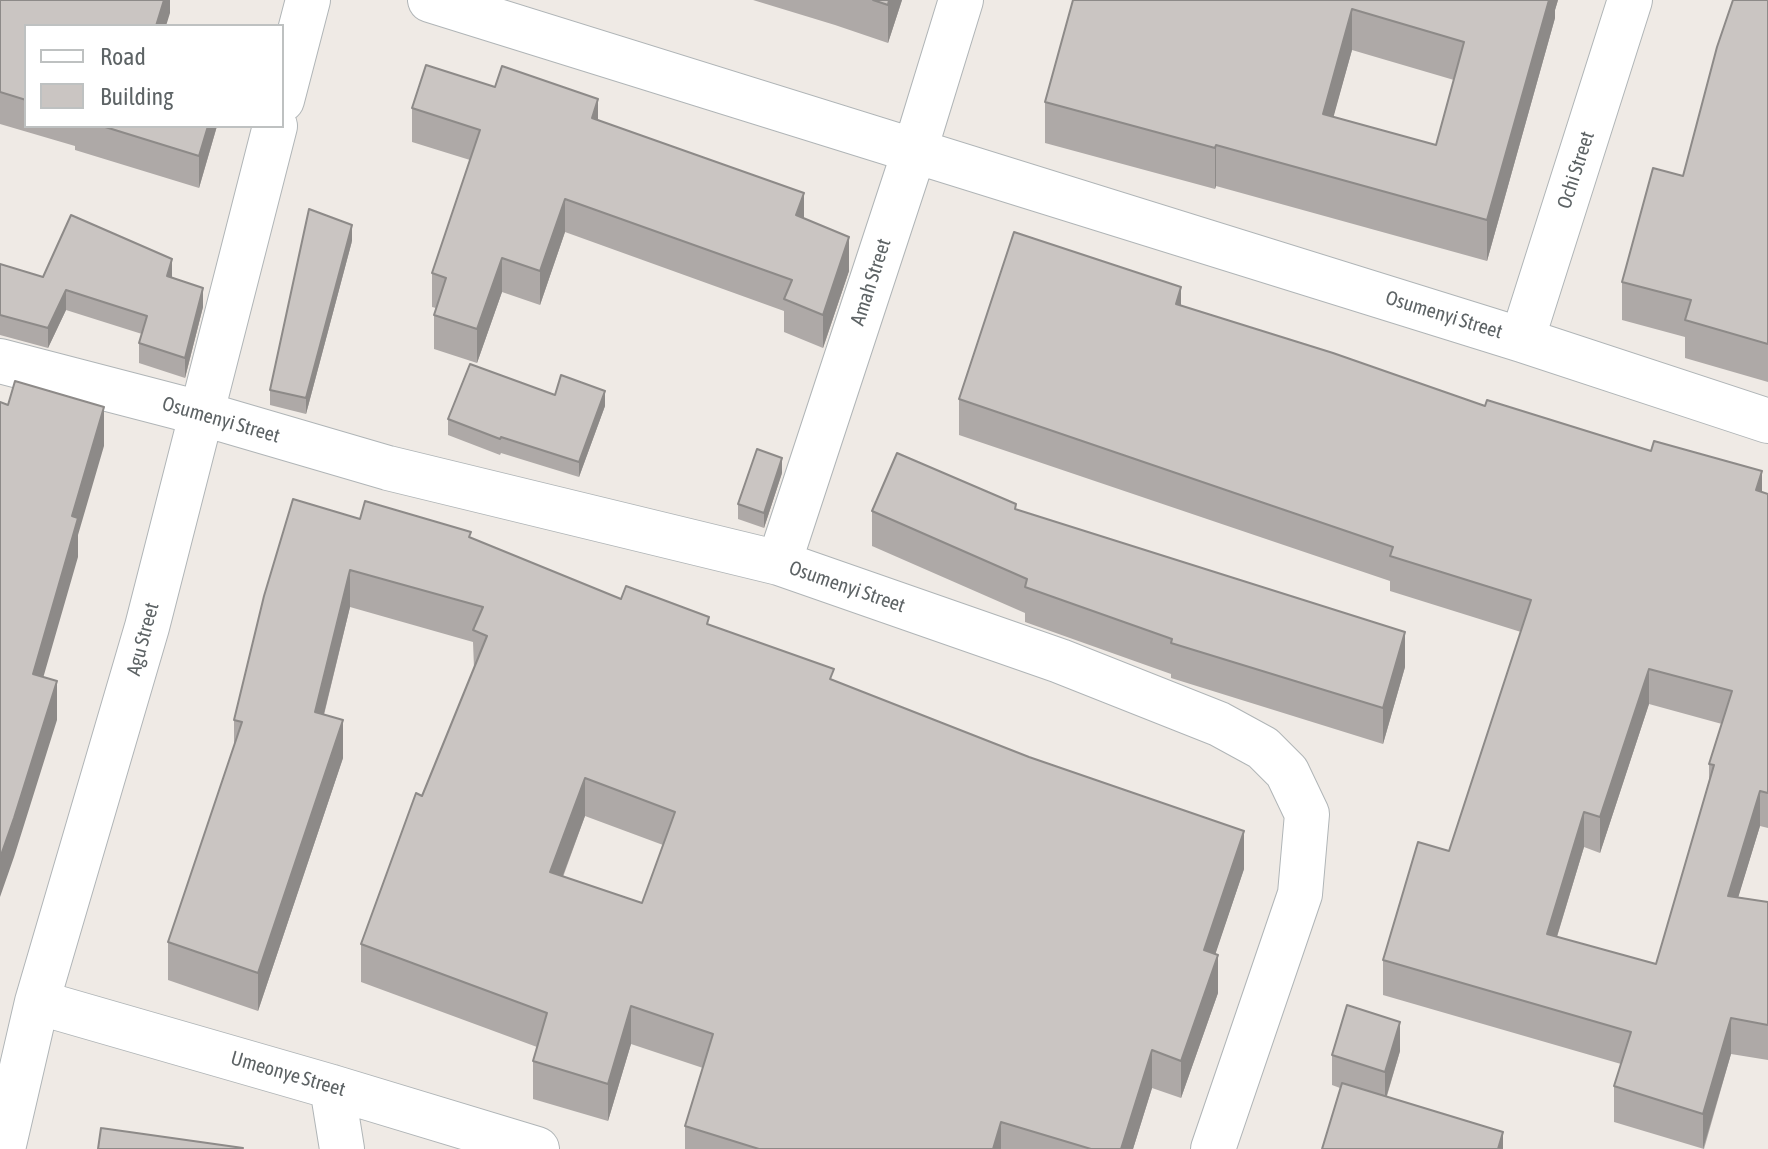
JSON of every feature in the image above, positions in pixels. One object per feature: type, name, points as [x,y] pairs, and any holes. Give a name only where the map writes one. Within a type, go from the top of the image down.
[{"type":"street","points":[[284,92],[308,0]]},
{"type":"street","name":"Osumenyi Street","points":[[430,0],[1522,340],[1768,421]]},
{"type":"street","name":"Amah Street","points":[[779,563],[961,0]]},
{"type":"street","name":"Ochi Street","points":[[1522,340],[1630,0]]},
{"type":"street","name":"Agu Street","points":[[3,1149],[37,1002],[147,627],[274,128]]},
{"type":"street","name":"Osumenyi Street","points":[[0,361],[200,413],[388,468],[779,563],[1060,661],[1219,724],[1263,748],[1287,772],[1307,814],[1300,894],[1213,1149]]},
{"type":"street","name":"Umeonye Street","points":[[37,1002],[537,1149]]},
{"type":"street","points":[[332,1087],[342,1149]]},
{"type":"building","points":[[0,0],[164,0],[157,24],[24,24],[24,99],[0,92]]},
{"type":"building","points":[[1073,0],[1549,0],[1487,220],[1216,145],[1215,148],[1045,102]],"holes":[[[1352,9],[1464,42],[1436,145],[1323,114]]]},
{"type":"building","points":[[1733,0],[1768,0],[1768,344],[1685,320],[1691,300],[1622,282],[1653,168],[1683,176],[1717,47]]},
{"type":"building","points":[[426,65],[495,87],[502,66],[598,99],[592,118],[804,193],[796,215],[849,237],[823,315],[784,299],[792,280],[565,199],[540,271],[502,258],[477,329],[434,315],[446,278],[432,273],[480,130],[412,108]]},
{"type":"building","points":[[108,128],[207,128],[199,156]]},
{"type":"building","points":[[309,209],[352,225],[306,398],[270,390]]},
{"type":"building","points":[[71,215],[172,259],[167,276],[203,288],[185,358],[139,343],[147,316],[66,290],[48,328],[0,315],[0,264],[43,277]]},
{"type":"building","points":[[1014,232],[1181,287],[1176,304],[1333,353],[1485,406],[1487,400],[1651,451],[1654,441],[1762,471],[1756,490],[1768,494],[1768,793],[1760,791],[1728,896],[1768,902],[1768,1025],[1731,1018],[1703,1114],[1614,1086],[1631,1032],[1383,960],[1418,842],[1449,851],[1531,600],[1390,556],[1393,547],[959,399]],"holes":[[[1649,669],[1732,691],[1709,764],[1714,765],[1656,964],[1547,934],[1584,812],[1600,817]]]},
{"type":"building","points":[[470,364],[555,395],[561,375],[605,391],[579,462],[500,439],[448,419]]},
{"type":"building","points":[[15,381],[104,407],[72,516],[78,518],[33,674],[57,681],[0,858],[0,402],[8,405]]},
{"type":"building","points":[[757,449],[782,458],[764,513],[738,504]]},
{"type":"building","points":[[897,453],[1016,504],[1015,509],[1405,632],[1383,708],[1171,643],[1172,639],[1025,587],[1027,579],[872,511]]},
{"type":"building","points":[[293,499],[360,519],[365,501],[471,532],[469,537],[621,599],[626,586],[709,617],[707,624],[834,669],[830,679],[1029,757],[1244,831],[1204,950],[1218,955],[1181,1061],[1152,1050],[1121,1149],[1091,1149],[1001,1122],[993,1149],[759,1149],[685,1126],[713,1034],[631,1006],[608,1084],[533,1061],[547,1013],[361,944],[416,793],[422,796],[487,636],[473,630],[483,607],[350,570],[315,712],[343,720],[258,973],[168,942],[242,722],[234,720],[264,596]],"holes":[[[585,778],[675,812],[642,903],[550,872]]]},
{"type":"building","points":[[1347,1005],[1400,1022],[1385,1072],[1332,1055]]},
{"type":"building","points":[[1342,1083],[1503,1132],[1498,1149],[1322,1149]]},
{"type":"building","points":[[101,1128],[243,1148],[98,1149]]}]
